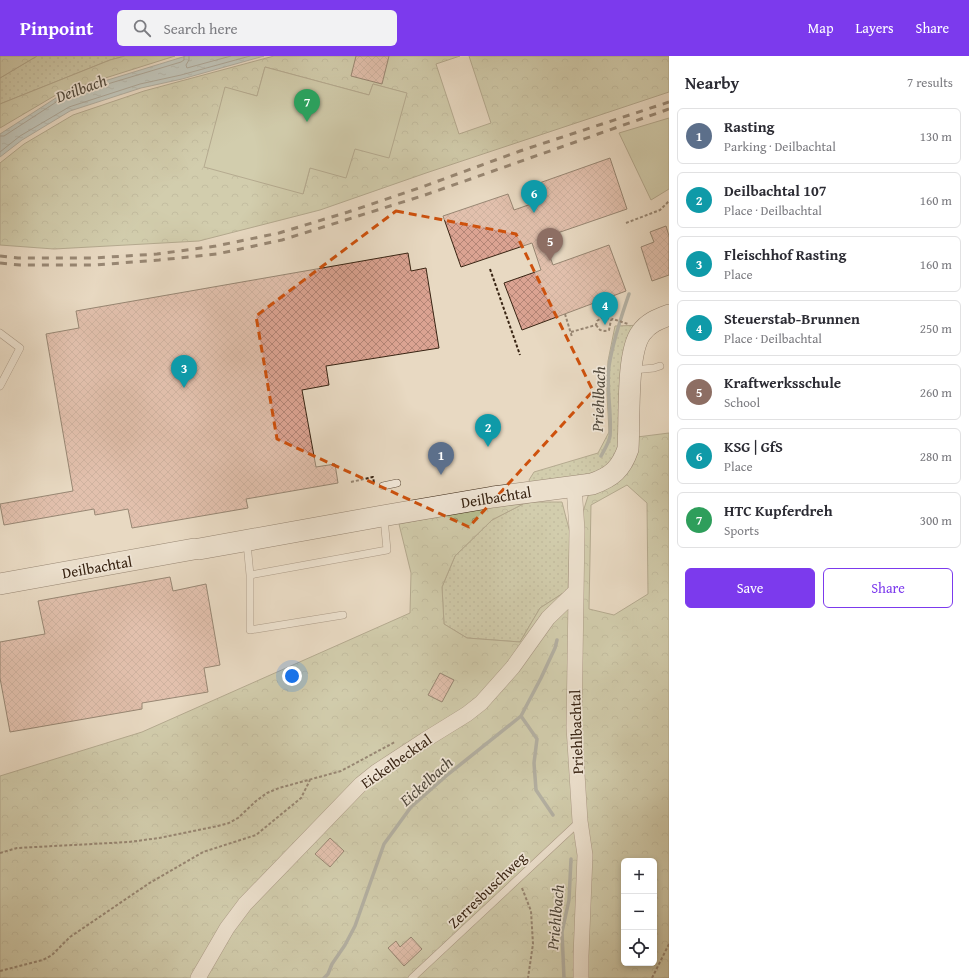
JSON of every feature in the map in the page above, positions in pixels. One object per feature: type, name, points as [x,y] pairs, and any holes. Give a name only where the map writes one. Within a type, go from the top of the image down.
[{"type":"street","name":"Deilbachtal","points":[[0,584],[501,496],[592,484],[603,480],[619,468],[628,449],[631,370],[634,350],[638,337],[641,332],[655,320],[669,315]]},
{"type":"street","name":"Priehlbachtal","points":[[574,486],[577,530],[574,727],[580,821],[584,855],[581,978]]},
{"type":"street","name":"Eickelbecktal","points":[[198,978],[227,928],[245,904],[361,784],[376,772],[481,703],[513,667],[548,618],[575,592]]},
{"type":"lane","points":[[0,333],[20,348],[0,386]]},
{"type":"lane","points":[[631,370],[660,366]]},
{"type":"lane","points":[[383,486],[397,483]]},
{"type":"lane","points":[[250,575],[386,550],[384,516]]},
{"type":"lane","points":[[247,540],[250,575],[250,630],[343,615]]},
{"type":"lane","name":"Zerresbuschweg","points":[[412,978],[580,821]]},
{"type":"path","points":[[626,223],[660,210],[669,201]]},
{"type":"path","points":[[490,269],[520,355]]},
{"type":"path","points":[[565,314],[572,337]]},
{"type":"path","points":[[571,332],[596,325],[597,321],[601,318],[607,318],[628,324]]},
{"type":"path","points":[[596,325],[600,330],[609,330],[611,320]]},
{"type":"path","points":[[351,482],[373,478],[375,484]]},
{"type":"path","points":[[0,854],[17,848],[128,842],[159,838],[229,823],[238,818],[256,801],[279,788],[341,771],[400,740]]},
{"type":"path","points":[[0,971],[43,960],[52,955],[70,937],[148,884],[203,852],[256,835],[301,798],[310,780]]},
{"type":"path","points":[[519,878],[531,911],[533,944],[528,978]]},
{"type":"path","points":[[652,978],[669,944]]},
{"type":"highlighted area","points":[[396,211],[516,234],[593,391],[469,527],[277,439],[256,316]]},
{"type":"green space","points":[[0,56],[37,56],[0,78]]},
{"type":"green space","points":[[37,56],[125,56],[110,60],[0,104],[0,78]]},
{"type":"green space","points":[[125,56],[175,56],[61,92],[0,128],[0,104],[110,60]]},
{"type":"green space","points":[[274,56],[460,56],[436,64],[459,134],[491,123],[469,56],[669,56],[669,92],[320,210],[199,241],[54,249],[0,245],[0,163],[24,144],[73,115],[144,91]],"holes":[[[265,67],[369,95],[373,84],[406,93],[354,148],[310,168],[303,194],[225,88],[257,96]]]},
{"type":"green space","points":[[265,67],[369,95],[373,84],[407,93],[389,158],[355,149],[346,178],[310,168],[303,194],[204,167],[225,87],[257,96]]},
{"type":"green space","points":[[669,118],[669,189],[651,200],[619,133]]},
{"type":"green space","points":[[645,325],[627,436],[604,477],[532,488],[529,480],[534,472],[598,453],[609,432],[607,394],[608,361],[615,326]]},
{"type":"green space","points":[[669,433],[669,978],[0,978],[0,776],[142,732],[410,613],[411,573],[399,524],[490,507],[523,504],[492,520],[455,556],[442,587],[444,624],[467,638],[520,642],[540,608],[568,590],[579,591],[582,515],[589,493],[637,437]],"holes":[[[627,485],[647,503],[648,594],[614,615],[589,609],[591,505]]]},
{"type":"green space","points":[[533,502],[562,502],[570,533],[568,590],[540,608],[520,642],[467,638],[444,624],[442,587],[455,556],[492,520],[523,504]]},
{"type":"water","points":[[186,56],[264,56],[182,79],[141,88],[70,111],[22,140],[0,157],[0,134],[62,94]]},
{"type":"building","points":[[356,56],[389,56],[382,84],[351,76]]},
{"type":"building","points":[[610,158],[627,209],[543,238],[553,265],[609,245],[626,291],[522,330],[504,283],[541,270],[532,243],[461,267],[443,216],[508,194],[514,210],[534,203],[528,187]]},
{"type":"building","points":[[666,226],[669,236],[669,275],[652,281],[641,247],[654,242],[650,232]]},
{"type":"building","points":[[408,253],[411,271],[426,268],[439,348],[326,366],[329,385],[302,390],[316,467],[335,464],[338,483],[246,499],[248,508],[132,528],[128,509],[95,515],[94,509],[4,525],[0,504],[73,491],[46,334],[79,328],[76,311]]},
{"type":"building","points":[[170,577],[173,591],[206,584],[220,665],[204,668],[208,692],[142,703],[142,709],[10,732],[0,678],[0,642],[45,634],[38,601]]},
{"type":"building","points":[[440,673],[454,680],[442,702],[428,695]]},
{"type":"building","points":[[330,838],[344,851],[330,867],[315,854]]},
{"type":"building","points":[[411,937],[422,949],[404,966],[388,948],[396,941],[400,947]]},
{"type":"waterway","name":"Priehlbach","points":[[601,456],[608,444],[610,436],[608,383],[609,366],[615,338],[629,294]]},
{"type":"waterway","name":"Eickelbach","points":[[324,978],[328,974],[332,964],[345,945],[355,926],[384,844],[411,807],[446,776],[521,716],[541,678],[555,648],[557,640]]},
{"type":"waterway","name":"Priehlbach","points":[[521,716],[537,739],[534,763],[536,790],[553,815]]},
{"type":"waterway","name":"Priehlbach","points":[[564,978],[562,932],[569,900],[571,859]]},
{"type":"railway","points":[[0,256],[18,258],[94,258],[157,254],[216,246],[279,233],[348,212],[520,151],[669,102]]},
{"type":"railway","points":[[0,263],[20,265],[95,265],[159,260],[217,254],[282,240],[425,195],[669,109]]},
{"type":"place","name":"HTC Kupferdreh","points":[[307,122]]},
{"type":"place","name":"KSG | GfS","points":[[534,213]]},
{"type":"place","name":"Kraftwerksschule","points":[[550,261]]},
{"type":"place","name":"Steuerstab-Brunnen","points":[[605,325]]},
{"type":"place","name":"Fleischhof Rasting","points":[[184,388]]},
{"type":"place","name":"Deilbachtal 107","points":[[488,447]]},
{"type":"place","name":"Rasting","points":[[441,475]]},
{"type":"water label","name":"Deilbach","points":[[81,88]]}]
